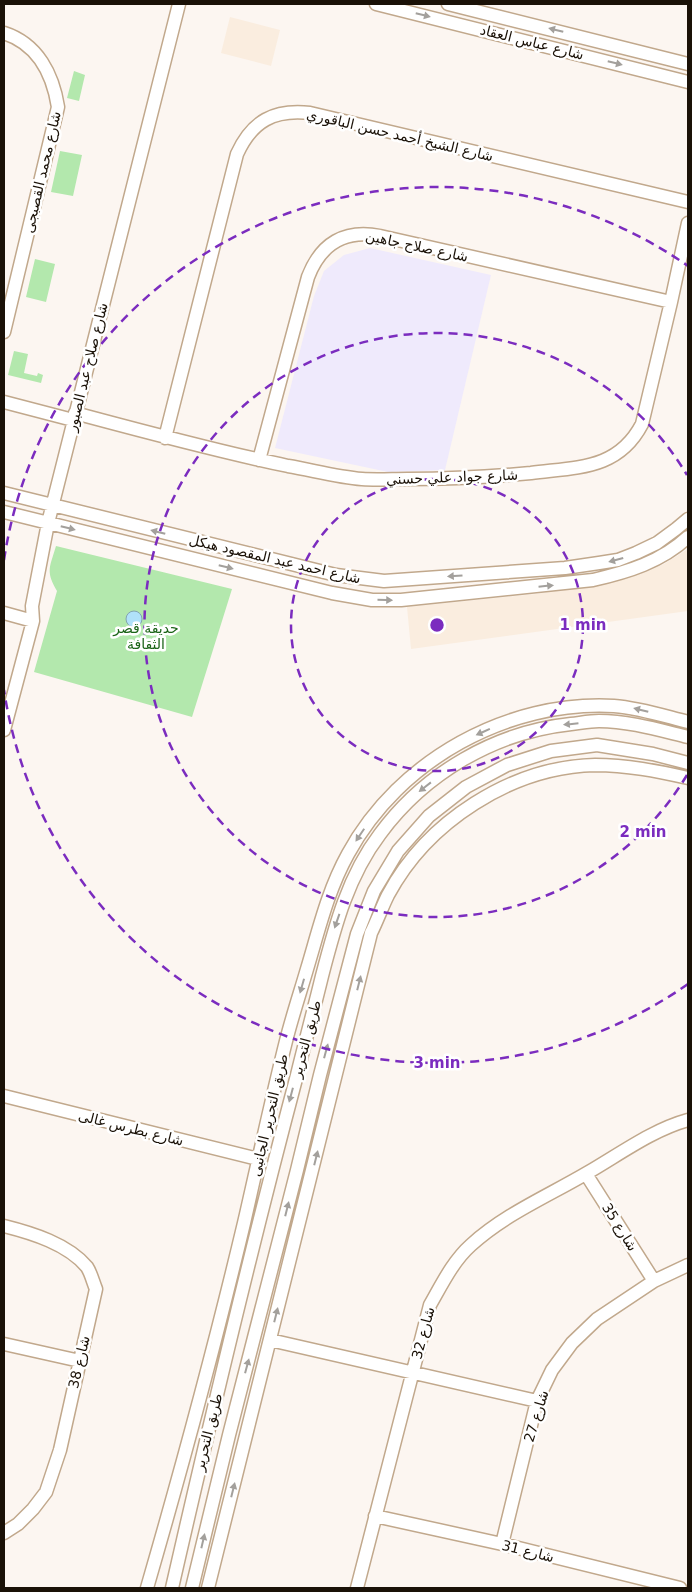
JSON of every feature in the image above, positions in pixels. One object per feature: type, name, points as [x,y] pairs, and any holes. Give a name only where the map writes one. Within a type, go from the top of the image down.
[{"type":"street","name":"شارع صلاح عبد الصبور","points":[[4,730],[33,621],[32,606],[48,523],[179,4]]},
{"type":"street","name":"شارع عباس العقاد","points":[[376,4],[688,82]]},
{"type":"street","name":"شارع عباس العقاد","points":[[448,4],[688,64]]},
{"type":"street","name":"شارع محمد القصبجى","points":[[4,33],[31,49],[42,62],[56,91],[58,107],[4,332]]},
{"type":"street","name":"شارع الشيخ أحمد حسن الباقوري","points":[[165,438],[237,154],[253,128],[265,119],[280,114],[310,113],[688,202]]},
{"type":"street","name":"شارع جواد علي حسني","points":[[4,402],[259,460],[344,476],[377,480],[450,480],[592,466],[604,462],[626,447],[642,424],[688,223]]},
{"type":"street","name":"شارع صلاح جاهين","points":[[259,460],[312,265],[328,246],[349,235],[368,234],[380,236],[671,302]]},
{"type":"street","name":"شارع احمد عبد المقصود هيكل","points":[[4,493],[336,575],[384,581],[565,568],[618,560],[657,543],[688,518]]},
{"type":"street","name":"شارع احمد عبد المقصود هيكل","points":[[4,512],[332,593],[372,600],[401,600],[576,582],[617,575],[642,567],[664,555],[688,537]]},
{"type":"street","points":[[636,553],[642,567]]},
{"type":"street","points":[[332,593],[336,575]]},
{"type":"street","points":[[4,614],[33,621]]},
{"type":"street","name":"طريق التحرير الجانبى","points":[[147,1588],[178,1481],[225,1298],[286,1040],[331,888],[355,844],[371,819],[397,790],[427,764],[458,744],[500,724],[544,712],[590,706],[612,706],[633,708],[686,724]]},
{"type":"street","name":"طريق التحرير","points":[[172,1588],[208,1430],[335,926],[353,879],[379,835],[413,796],[453,765],[498,741],[547,726],[598,721],[641,725],[688,737]]},
{"type":"street","name":"طريق التحرير","points":[[192,1588],[229,1435],[357,934],[374,891],[398,851],[429,816],[466,787],[507,765],[551,751],[597,745],[653,754],[688,763]]},
{"type":"street","points":[[653,754],[666,773]]},
{"type":"street","points":[[208,1588],[332,1096],[371,933],[388,895],[412,860],[440,829],[474,803],[511,784],[551,771],[593,765],[635,767],[688,778]]},
{"type":"street","points":[[389,823],[397,790]]},
{"type":"street","points":[[286,1040],[313,1011]]},
{"type":"street","points":[[320,1075],[332,1096]]},
{"type":"street","name":"شارع بطرس غالى","points":[[4,1096],[258,1160]]},
{"type":"street","name":"شارع 32","points":[[357,1588],[430,1305],[447,1274],[469,1246],[496,1224],[675,1124],[688,1120]]},
{"type":"street","name":"شارع 35","points":[[586,1174],[654,1281]]},
{"type":"street","name":"شارع 38","points":[[4,1226],[33,1234],[73,1253],[88,1269],[96,1289],[60,1450],[46,1492],[18,1524],[4,1533]]},
{"type":"street","name":"شارع 27","points":[[502,1544],[537,1401],[552,1370],[572,1343],[597,1319],[654,1281],[688,1265]]},
{"type":"street","points":[[263,1302],[284,1282]]},
{"type":"street","points":[[225,1298],[234,1326]]},
{"type":"street","points":[[270,1340],[537,1401]]},
{"type":"street","points":[[4,1344],[80,1361]]},
{"type":"street","points":[[220,1384],[224,1391],[228,1393],[240,1393]]},
{"type":"street","points":[[208,1430],[211,1427],[220,1426],[228,1430],[229,1435]]},
{"type":"street","points":[[214,1497],[225,1520]]},
{"type":"street","name":"شارع 31","points":[[375,1516],[502,1544],[680,1588]]},
{"type":"shaded area","points":[[230,17],[280,30],[271,66],[221,53]]},
{"type":"shaded area","points":[[370,248],[491,275],[445,470],[388,472],[275,448],[314,296],[324,271],[344,255]]},
{"type":"shaded area","points":[[688,549],[688,611],[411,649],[407,607],[536,594],[612,580],[646,572],[664,564]]},
{"type":"green space","points":[[74,71],[85,75],[79,101],[67,98]]},
{"type":"green space","points":[[60,151],[82,155],[73,196],[51,192]]},
{"type":"green space","points":[[35,259],[55,264],[46,302],[26,297]]},
{"type":"green space","points":[[14,351],[28,354],[24,373],[37,376],[38,373],[43,375],[41,383],[8,375]]},
{"type":"green space","name":"حديقة قصر الثقافة","points":[[56,546],[232,589],[192,717],[34,672],[57,591],[50,574]]},
{"type":"water","points":[[134,611],[142,619],[134,627],[126,619]]}]
